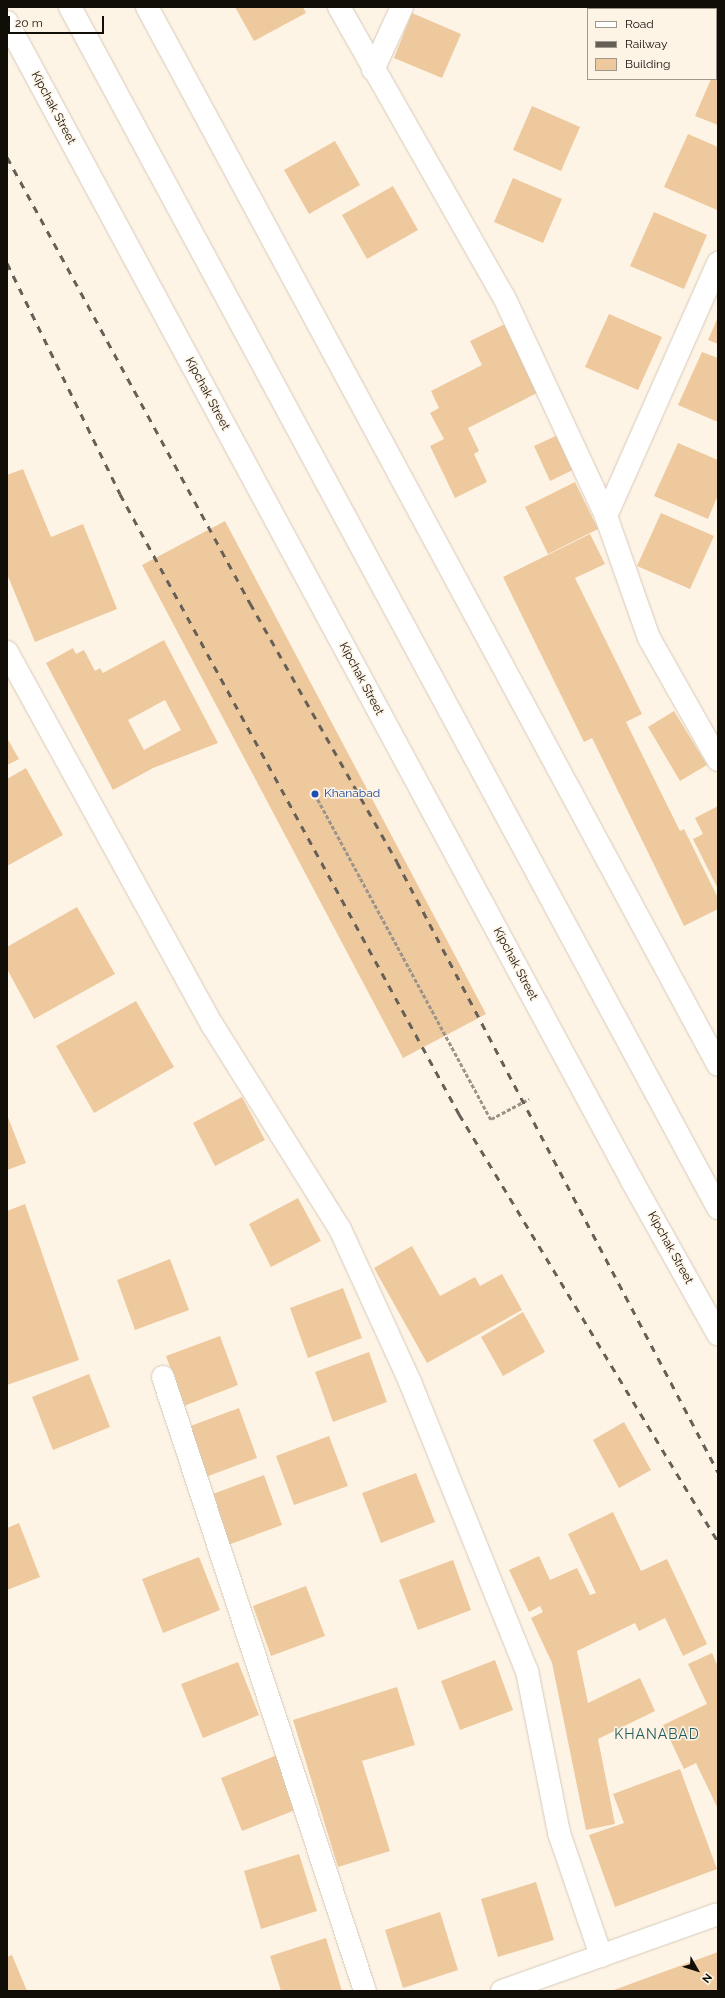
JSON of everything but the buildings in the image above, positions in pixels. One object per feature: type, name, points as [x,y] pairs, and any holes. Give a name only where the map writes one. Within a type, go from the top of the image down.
[{"type":"street","points":[[70,7],[718,1208]]},
{"type":"street","points":[[147,7],[718,1065]]},
{"type":"street","points":[[340,7],[373,70],[504,297],[606,516],[649,638],[718,760]]},
{"type":"street","points":[[373,70],[402,7]]},
{"type":"street","name":"Kipchak Street","points":[[7,22],[621,1160],[718,1334]]},
{"type":"street","points":[[606,516],[718,263]]},
{"type":"street","points":[[7,652],[213,1026],[344,1236],[410,1382],[527,1670],[559,1833],[601,1956]]},
{"type":"street","points":[[163,1377],[365,1991]]},
{"type":"street","points":[[502,1991],[718,1914]]},
{"type":"path","points":[[315,794],[492,1118],[529,1098]]},
{"type":"railway","points":[[7,157],[250,603],[397,862],[718,1472]]},
{"type":"railway","points":[[7,263],[120,494],[459,1114],[718,1541]]},
{"type":"place","name":"Khanabad","points":[[315,794]]},
{"type":"district","name":"KHANABAD","points":[[657,1734]]}]
